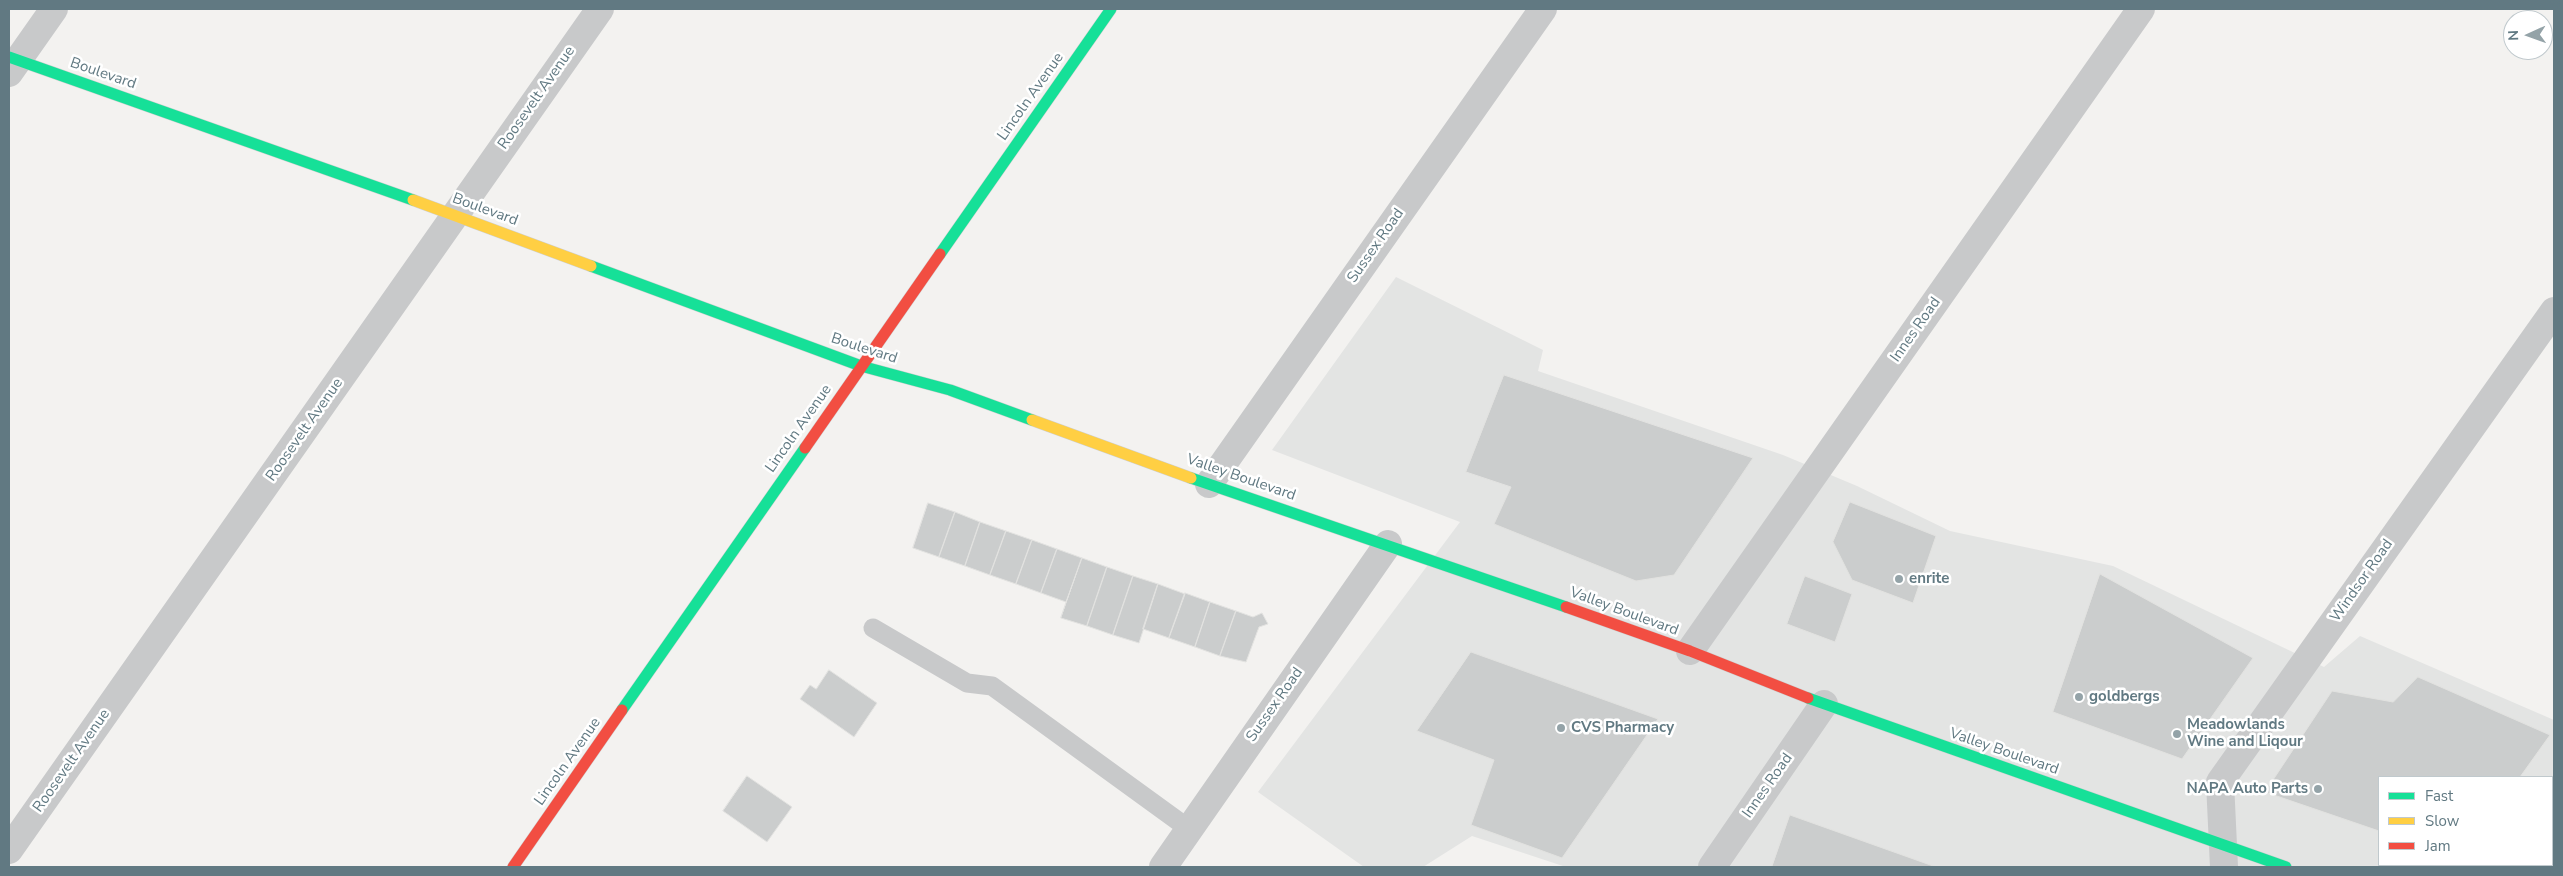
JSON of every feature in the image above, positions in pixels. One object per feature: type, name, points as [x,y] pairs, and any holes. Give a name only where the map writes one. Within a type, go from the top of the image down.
[{"type":"street","points":[[12,63],[54,9]]},
{"type":"street","name":"Roosevelt Avenue","points":[[9,850],[600,9]]},
{"type":"street","name":"Lincoln Avenue","points":[[513,867],[1111,9]]},
{"type":"street","name":"Sussex Road","points":[[1208,484],[1543,9]]},
{"type":"street","name":"Innes Road","points":[[1690,651],[2141,9]]},
{"type":"street","name":"Boulevard","points":[[12,63],[455,215],[861,366],[950,390]]},
{"type":"street","name":"Windsor Road","points":[[2223,856],[2220,782],[2554,311]]},
{"type":"street","name":"Valley Boulevard","points":[[950,390],[1208,484],[1388,544],[1690,651],[2223,856],[2286,867]]},
{"type":"street","name":"Sussex Road","points":[[1163,867],[1388,544]]},
{"type":"street","name":"Innes Road","points":[[1712,867],[1824,704]]},
{"type":"lane","points":[[873,628],[967,683],[992,686],[1189,829]]},
{"type":"shaded area","points":[[1396,277],[1543,350],[1538,371],[1783,455],[1857,486],[1950,531],[2113,566],[2324,667],[2360,636],[2554,720],[2554,867],[1566,867],[1472,836],[1423,867],[1364,867],[1258,792],[1460,522],[1272,450]]},
{"type":"building","points":[[1504,375],[1753,458],[1674,575],[1636,581],[1494,524],[1511,487],[1466,472]]},
{"type":"building","points":[[1850,502],[1936,536],[1913,603],[1852,580],[1833,542]]},
{"type":"building","points":[[928,503],[955,512],[939,557],[913,548]]},
{"type":"building","points":[[955,512],[980,522],[965,566],[939,557]]},
{"type":"building","points":[[980,522],[1006,531],[990,575],[965,566]]},
{"type":"building","points":[[1006,531],[1032,540],[1016,584],[990,575]]},
{"type":"building","points":[[1032,540],[1057,549],[1041,593],[1016,584]]},
{"type":"building","points":[[1057,549],[1082,558],[1066,602],[1041,593]]},
{"type":"building","points":[[1082,558],[1107,567],[1087,626],[1061,618]]},
{"type":"building","points":[[1107,567],[1133,576],[1113,635],[1087,626]]},
{"type":"building","points":[[2100,574],[2253,658],[2182,759],[2053,712]]},
{"type":"building","points":[[1133,576],[1158,584],[1139,643],[1113,635]]},
{"type":"building","points":[[1805,576],[1852,594],[1835,642],[1787,624]]},
{"type":"building","points":[[1158,584],[1185,594],[1169,638],[1143,629]]},
{"type":"building","points":[[1185,593],[1210,602],[1195,647],[1169,638]]},
{"type":"building","points":[[1210,602],[1236,611],[1220,656],[1195,647]]},
{"type":"building","points":[[1236,611],[1253,617],[1262,613],[1268,624],[1259,627],[1246,662],[1220,656]]},
{"type":"building","points":[[1471,652],[1658,719],[1562,858],[1471,825],[1494,760],[1417,731]]},
{"type":"building","points":[[829,670],[877,703],[854,737],[800,699],[810,685],[816,689]]},
{"type":"building","points":[[2418,677],[2550,735],[2521,776],[2378,776],[2378,831],[2265,792],[2332,691],[2393,702]]},
{"type":"building","points":[[747,776],[792,807],[767,842],[723,811]]},
{"type":"building","points":[[2554,800],[2554,867],[2534,867],[2553,866]]},
{"type":"building","points":[[1790,815],[1936,867],[1772,867]]},
{"type":"traffic: fast","points":[[940,254],[1111,9]]},
{"type":"traffic: fast","points":[[9,57],[413,200]]},
{"type":"traffic: fast","points":[[591,266],[861,366],[950,390],[1032,420]]},
{"type":"traffic: fast","points":[[622,710],[805,448]]},
{"type":"traffic: fast","points":[[1191,478],[1566,607]]},
{"type":"traffic: fast","points":[[1808,698],[2286,867]]},
{"type":"traffic: slow","points":[[413,200],[591,266]]},
{"type":"traffic: slow","points":[[1032,420],[1191,478]]},
{"type":"traffic: jam","points":[[805,448],[940,254]]},
{"type":"traffic: jam","points":[[1566,607],[1690,651],[1808,698]]},
{"type":"traffic: jam","points":[[513,867],[622,710]]},
{"type":"place","name":"enrite","points":[[1899,579]]},
{"type":"place","name":"goldbergs","points":[[2079,697]]},
{"type":"place","name":"CVS Pharmacy","points":[[1561,728]]},
{"type":"place","name":"Meadowlands Wine and Liqour","points":[[2177,734]]},
{"type":"place","name":"NAPA Auto Parts","points":[[2318,789]]}]
